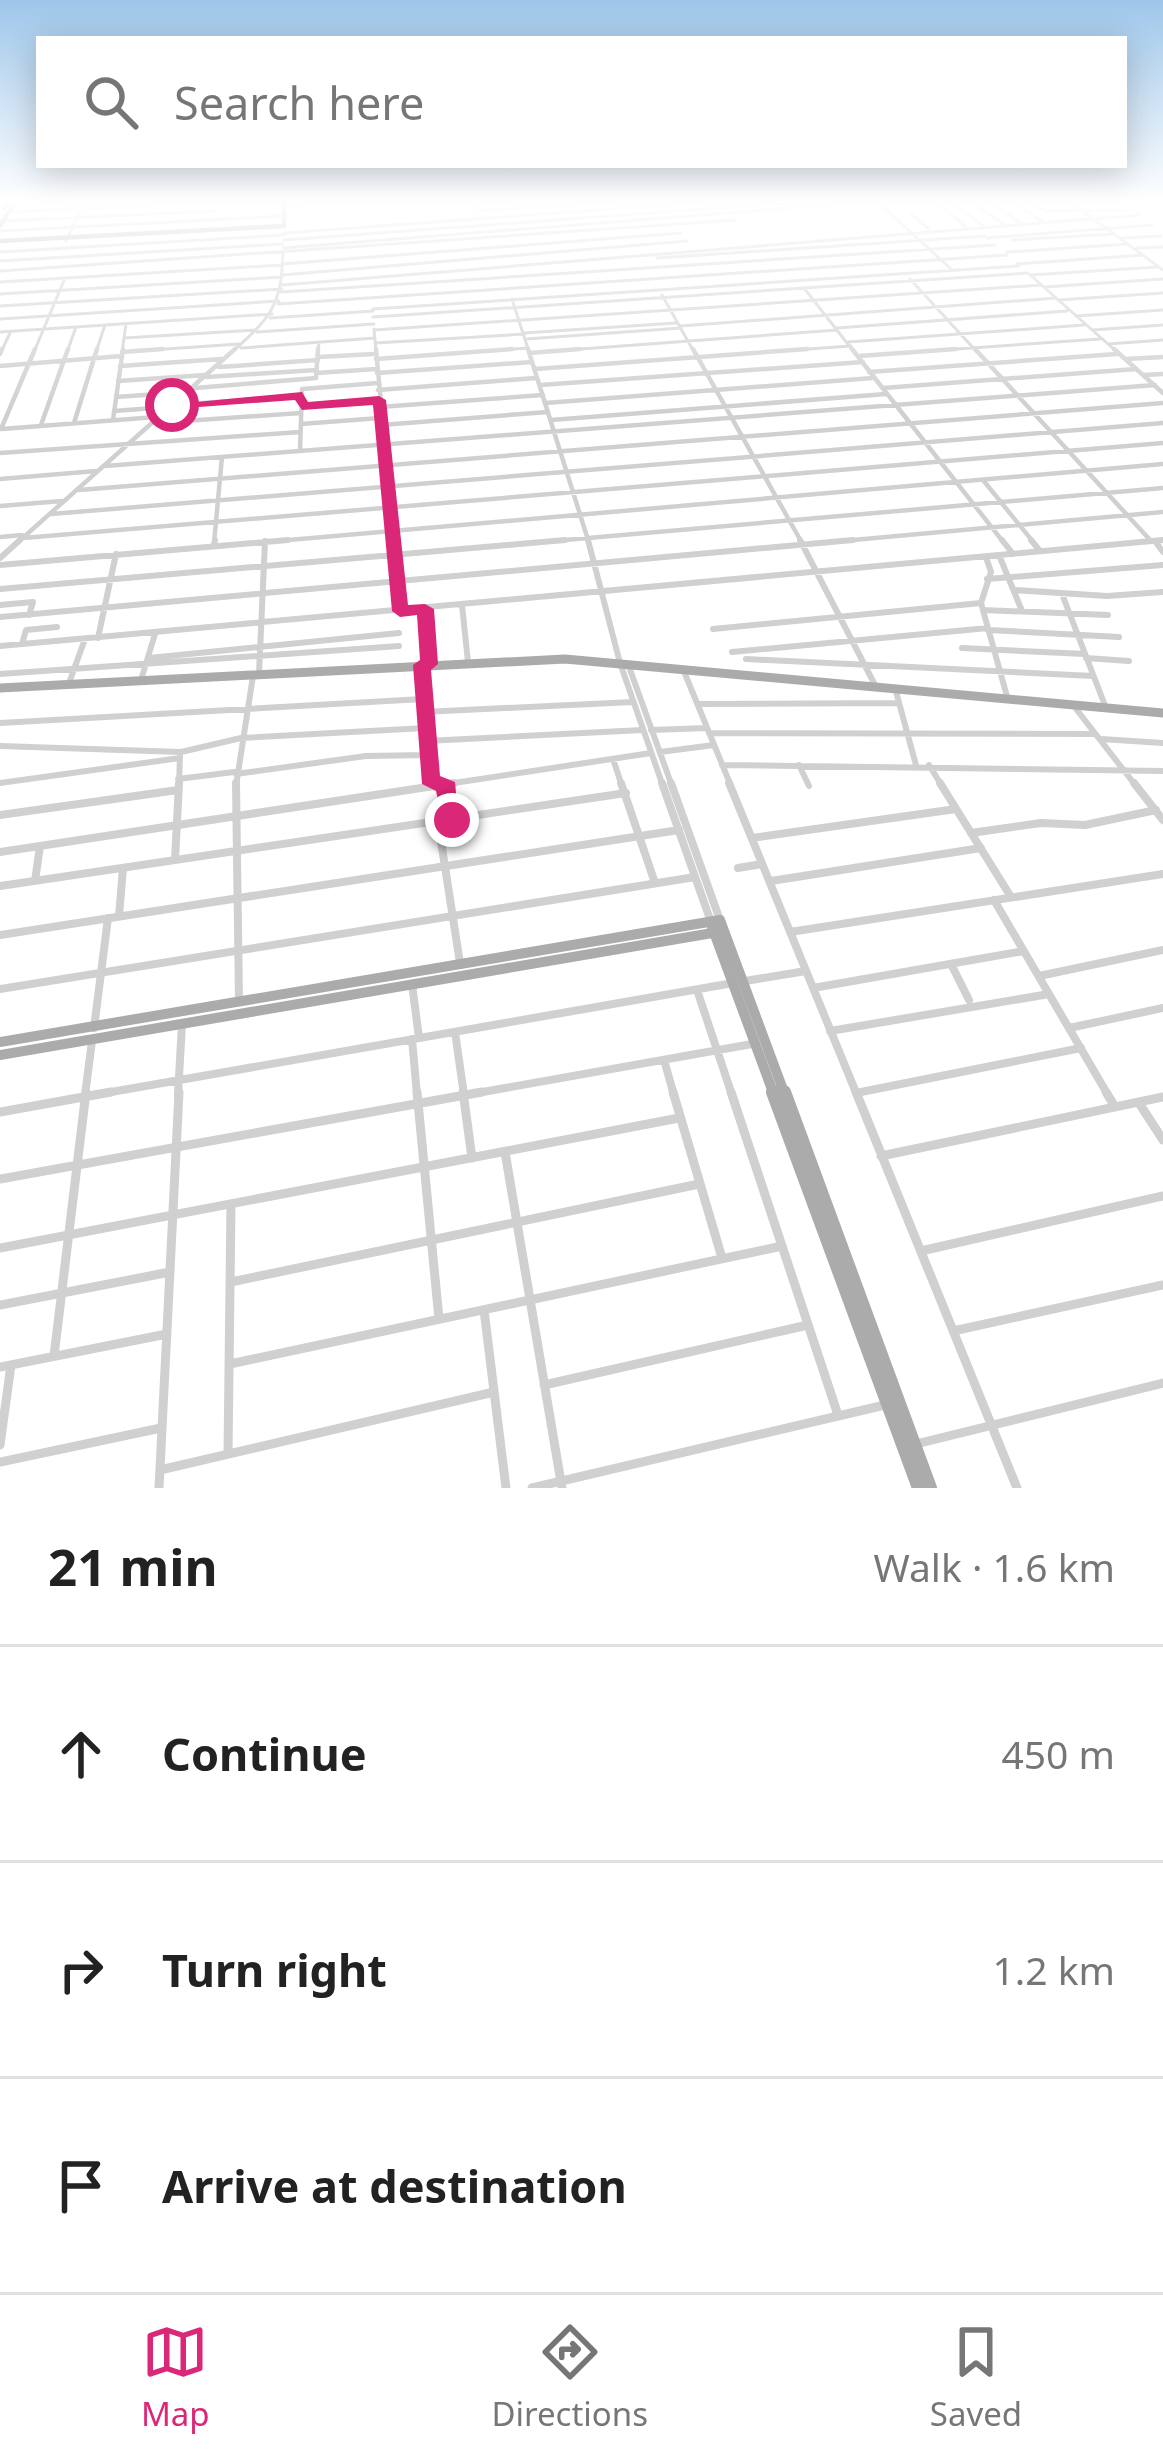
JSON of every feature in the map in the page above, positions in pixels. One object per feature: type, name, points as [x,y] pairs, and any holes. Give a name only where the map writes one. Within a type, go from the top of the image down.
[{"type":"main road","points":[[0,688],[565,658],[1163,713]]},
{"type":"main road","points":[[0,1055],[238,1001],[717,926]]},
{"type":"main road","points":[[717,926],[919,1488]]},
{"type":"main road","points":[[0,1042],[182,1023],[717,926]]},
{"type":"main road","points":[[737,983],[755,1043],[930,1488]]},
{"type":"street","points":[[68,270],[1,429],[160,417]]},
{"type":"street","points":[[0,282],[198,270]]},
{"type":"street","points":[[0,561],[258,331],[278,302],[282,270]]},
{"type":"street","points":[[282,284],[363,270]]},
{"type":"street","points":[[391,270],[392,276]]},
{"type":"street","points":[[0,306],[459,270]]},
{"type":"street","points":[[464,270],[469,302]]},
{"type":"street","points":[[0,294],[156,284],[371,286],[610,270]]},
{"type":"street","points":[[648,270],[819,573],[876,687]]},
{"type":"street","points":[[0,319],[781,270]]},
{"type":"street","points":[[789,270],[1013,554]]},
{"type":"street","points":[[871,270],[875,275]]},
{"type":"street","points":[[373,318],[469,302],[945,270]]},
{"type":"street","points":[[1025,270],[1162,392]]},
{"type":"street","points":[[124,338],[516,307],[1107,270]]},
{"type":"street","points":[[145,322],[159,273]]},
{"type":"street","points":[[905,273],[1163,552]]},
{"type":"street","points":[[370,278],[400,611]]},
{"type":"street","points":[[0,332],[271,316],[521,321],[1163,280]]},
{"type":"street","points":[[217,367],[827,314],[1163,293]]},
{"type":"street","points":[[512,299],[605,592],[633,702],[647,730]]},
{"type":"street","points":[[0,366],[319,342],[689,343],[947,319],[1163,310]]},
{"type":"street","points":[[112,420],[126,324]]},
{"type":"street","points":[[74,424],[105,325]]},
{"type":"street","points":[[118,381],[698,358],[960,333],[1163,325]]},
{"type":"street","points":[[40,426],[76,327]]},
{"type":"street","points":[[0,354],[11,331]]},
{"type":"street","points":[[299,451],[302,389],[707,373],[974,348],[1163,340]]},
{"type":"street","points":[[116,397],[316,379],[319,342]]},
{"type":"street","points":[[152,424],[379,404],[716,390],[1119,353]]},
{"type":"street","points":[[1125,359],[1163,357]]},
{"type":"street","points":[[120,366],[226,359]]},
{"type":"street","points":[[0,453],[380,422],[724,407],[1136,369]]},
{"type":"street","points":[[1143,375],[1163,374]]},
{"type":"street","points":[[0,479],[222,457],[1155,386]]},
{"type":"street","points":[[114,411],[302,396]]},
{"type":"street","points":[[79,490],[1163,403]]},
{"type":"street","points":[[51,514],[1163,423]]},
{"type":"street","points":[[0,537],[1163,442]]},
{"type":"street","points":[[214,545],[222,457]]},
{"type":"street","points":[[0,561],[1163,464]]},
{"type":"street","points":[[983,480],[1040,551]]},
{"type":"street","points":[[0,589],[1163,488]]},
{"type":"street","points":[[0,506],[65,501]]},
{"type":"street","points":[[0,617],[1163,512]]},
{"type":"street","points":[[238,1001],[236,773],[261,652],[265,541]]},
{"type":"street","points":[[0,646],[1156,541]]},
{"type":"street","points":[[98,638],[116,554]]},
{"type":"street","points":[[999,555],[1022,611]]},
{"type":"street","points":[[986,557],[991,572],[982,606],[1008,700]]},
{"type":"street","points":[[987,580],[1163,565]]},
{"type":"street","points":[[1014,590],[1163,592]]},
{"type":"street","points":[[1062,594],[1106,708]]},
{"type":"street","points":[[0,605],[33,602],[29,615]]},
{"type":"street","points":[[462,605],[468,662]]},
{"type":"street","points":[[713,629],[982,606],[1108,615]]},
{"type":"street","points":[[425,609],[423,712],[432,784]]},
{"type":"street","points":[[22,644],[26,630],[57,627]]},
{"type":"street","points":[[732,652],[988,629],[1119,637]]},
{"type":"street","points":[[261,652],[399,633]]},
{"type":"street","points":[[141,680],[155,634]]},
{"type":"street","points":[[69,683],[85,639]]},
{"type":"street","points":[[0,674],[261,652],[399,646]]},
{"type":"street","points":[[962,648],[1129,661]]},
{"type":"street","points":[[746,659],[1094,676]]},
{"type":"street","points":[[623,661],[717,926]]},
{"type":"street","points":[[682,668],[1017,1488]]},
{"type":"street","points":[[895,688],[916,765]]},
{"type":"street","points":[[0,723],[423,699]]},
{"type":"street","points":[[423,712],[633,702]]},
{"type":"street","points":[[697,704],[899,704]]},
{"type":"street","points":[[1073,705],[1163,820]]},
{"type":"street","points":[[0,782],[180,755],[241,738],[425,728]]},
{"type":"street","points":[[426,742],[708,730],[1096,736],[1163,743]]},
{"type":"street","points":[[0,852],[714,745]]},
{"type":"street","points":[[0,746],[180,755]]},
{"type":"street","points":[[655,753],[695,877],[717,926]]},
{"type":"street","points":[[175,860],[180,755]]},
{"type":"street","points":[[178,779],[366,756],[427,755]]},
{"type":"street","points":[[613,759],[655,883]]},
{"type":"street","points":[[722,765],[1163,771]]},
{"type":"street","points":[[799,765],[809,787]]},
{"type":"street","points":[[929,766],[1011,897]]},
{"type":"street","points":[[445,782],[452,820]]},
{"type":"street","points":[[0,815],[178,790]]},
{"type":"street","points":[[0,886],[626,793]]},
{"type":"street","points":[[752,838],[956,809]]},
{"type":"street","points":[[971,833],[1041,823],[1085,825],[1156,810]]},
{"type":"street","points":[[438,822],[460,963]]},
{"type":"street","points":[[0,934],[679,830]]},
{"type":"street","points":[[35,881],[40,846]]},
{"type":"street","points":[[769,881],[981,848]]},
{"type":"street","points":[[738,868],[763,864]]},
{"type":"street","points":[[54,1356],[100,972],[123,868]]},
{"type":"street","points":[[790,932],[1163,874]]},
{"type":"street","points":[[0,988],[695,877]]},
{"type":"street","points":[[994,900],[1115,1107]]},
{"type":"street","points":[[1039,976],[1163,950]]},
{"type":"street","points":[[813,988],[1024,951]]},
{"type":"street","points":[[951,964],[969,1000]]},
{"type":"street","points":[[0,1112],[806,971]]},
{"type":"street","points":[[412,984],[418,1104],[440,1319]]},
{"type":"street","points":[[697,990],[838,1415]]},
{"type":"street","points":[[830,1031],[1049,994]]},
{"type":"street","points":[[1069,1028],[1163,1008]]},
{"type":"street","points":[[159,1488],[182,1023]]},
{"type":"street","points":[[454,1032],[472,1158]]},
{"type":"street","points":[[0,1179],[755,1043]]},
{"type":"street","points":[[856,1093],[1081,1048]]},
{"type":"street","points":[[664,1060],[722,1258]]},
{"type":"street","points":[[881,1156],[1163,1097]]},
{"type":"street","points":[[1139,1102],[1163,1140]]},
{"type":"street","points":[[0,1248],[680,1118]]},
{"type":"street","points":[[505,1152],[562,1484]]},
{"type":"street","points":[[231,1282],[699,1184]]},
{"type":"street","points":[[920,1251],[1163,1196]]},
{"type":"street","points":[[229,1454],[231,1204]]},
{"type":"street","points":[[230,1364],[782,1246]]},
{"type":"street","points":[[0,1305],[170,1272]]},
{"type":"street","points":[[952,1331],[1163,1285]]},
{"type":"street","points":[[484,1310],[506,1488]]},
{"type":"street","points":[[544,1385],[808,1325]]},
{"type":"street","points":[[0,1445],[6,1366],[167,1334]]},
{"type":"street","points":[[914,1444],[1163,1383]]},
{"type":"street","points":[[160,1470],[494,1392]]},
{"type":"street","points":[[532,1488],[888,1404]]},
{"type":"street","points":[[0,1462],[162,1428]]},
{"type":"route","points":[[172,405],[302,396],[302,406],[379,400],[400,611],[425,609],[429,664],[422,665],[427,755],[432,784],[445,782],[452,820]]}]
